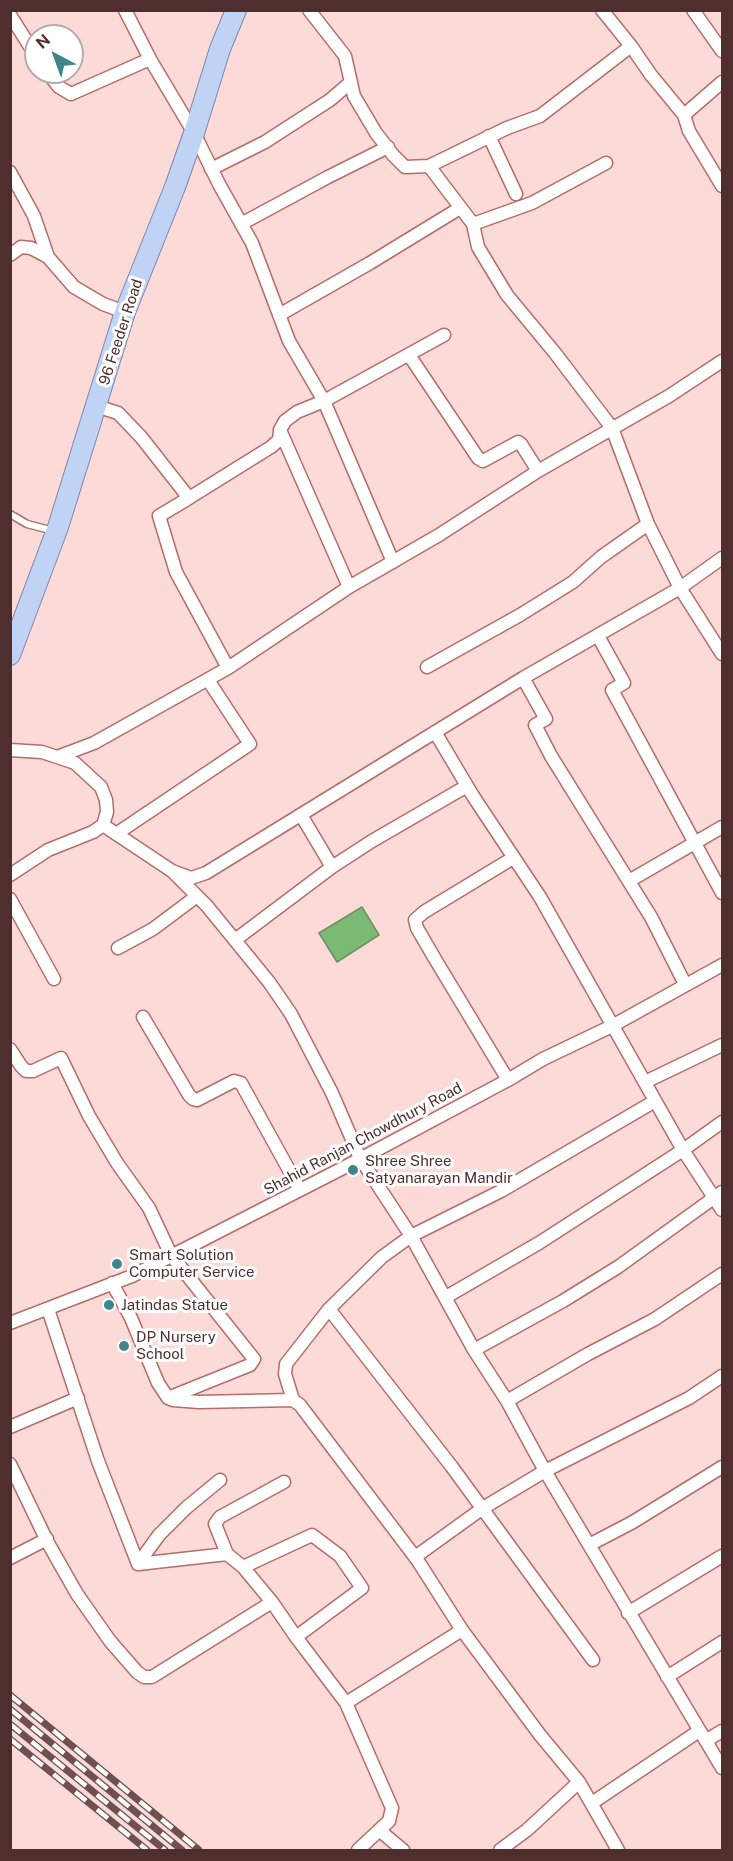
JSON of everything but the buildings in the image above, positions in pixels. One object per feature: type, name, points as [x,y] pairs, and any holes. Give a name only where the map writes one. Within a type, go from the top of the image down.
[{"type":"main road","name":"96 Feeder Road","points":[[10,655],[55,532],[125,312],[194,133],[220,50],[236,10]]},
{"type":"street","points":[[124,10],[194,133],[252,243],[289,341],[324,401],[393,562]]},
{"type":"street","points":[[309,10],[345,56],[354,96],[376,133],[405,167],[429,166],[489,136],[540,116],[631,46]]},
{"type":"street","points":[[602,10],[684,114],[689,131],[723,186]]},
{"type":"street","points":[[693,10],[723,51]]},
{"type":"street","points":[[10,15],[24,37]]},
{"type":"street","points":[[56,84],[70,94],[150,59]]},
{"type":"street","points":[[211,169],[265,142],[330,100],[351,82]]},
{"type":"street","points":[[684,114],[723,82]]},
{"type":"street","points":[[489,136],[516,194]]},
{"type":"street","points":[[241,224],[388,147]]},
{"type":"street","points":[[473,224],[532,204],[606,163]]},
{"type":"street","points":[[429,166],[473,224],[477,247],[507,295],[612,428],[648,524],[680,588],[718,636],[723,654]]},
{"type":"street","points":[[10,172],[34,216],[48,257]]},
{"type":"street","points":[[279,315],[460,208]]},
{"type":"street","points":[[10,255],[21,247],[31,248],[48,257],[74,287],[103,304],[125,312]]},
{"type":"street","points":[[228,668],[176,572],[159,516],[271,447],[279,440],[280,430],[285,421],[297,411],[324,401],[444,335]]},
{"type":"street","points":[[409,355],[478,458],[483,462],[518,442],[538,471]]},
{"type":"street","points":[[57,757],[94,743],[208,680],[349,587],[538,471],[669,396],[723,362]]},
{"type":"street","points":[[96,406],[118,413],[141,437],[189,498]]},
{"type":"street","points":[[280,430],[349,587]]},
{"type":"street","points":[[427,667],[520,615],[573,582],[614,547],[648,524]]},
{"type":"street","points":[[172,871],[191,878],[206,873],[523,678],[680,588],[723,558]]},
{"type":"street","points":[[598,636],[624,683],[612,690],[723,893]]},
{"type":"street","points":[[523,678],[546,719],[535,725],[551,756],[651,916],[684,984]]},
{"type":"street","points":[[116,834],[250,744],[208,680]]},
{"type":"street","points":[[435,732],[467,786],[540,897],[683,1150],[718,1195],[723,1210]]},
{"type":"street","points":[[10,750],[42,752],[75,763],[101,787],[106,800],[107,812],[103,825],[93,832],[48,850],[10,875]]},
{"type":"street","points":[[235,940],[332,867],[467,786]]},
{"type":"street","points":[[301,815],[332,867]]},
{"type":"street","points":[[103,825],[172,871],[197,896],[269,982],[291,1014],[332,1093],[360,1158],[411,1236],[474,1350],[507,1401],[544,1471],[723,1768]]},
{"type":"street","points":[[629,881],[723,827]]},
{"type":"street","points":[[508,1080],[417,928],[415,920],[424,912],[513,858]]},
{"type":"street","points":[[118,948],[153,929],[197,896]]},
{"type":"street","points":[[10,899],[54,979]]},
{"type":"street","name":"Shahid Ranjan Chowdhury Road","points":[[10,1323],[132,1276],[300,1190],[508,1080],[543,1059],[612,1026],[684,984],[723,965]]},
{"type":"street","points":[[143,1017],[193,1099],[197,1100],[234,1081],[241,1083],[300,1190]]},
{"type":"street","points":[[645,1082],[723,1045]]},
{"type":"street","points":[[10,1049],[26,1071],[33,1071],[61,1058],[89,1116],[117,1163],[149,1208],[171,1255],[254,1359],[250,1365],[168,1398]]},
{"type":"street","points":[[293,1400],[285,1374],[286,1364],[329,1309],[382,1257],[411,1236],[501,1191],[655,1101]]},
{"type":"street","points":[[446,1297],[539,1243],[723,1122]]},
{"type":"street","points":[[474,1350],[563,1301],[618,1267],[718,1195]]},
{"type":"street","points":[[507,1401],[588,1354],[655,1319],[723,1274]]},
{"type":"street","points":[[112,1283],[131,1318],[158,1383],[168,1398],[199,1402],[293,1400],[300,1405],[415,1557],[462,1630],[540,1735],[579,1782],[618,1851]]},
{"type":"street","points":[[48,1309],[98,1461],[138,1563]]},
{"type":"street","points":[[329,1309],[483,1508],[592,1660]]},
{"type":"street","points":[[415,1557],[483,1508],[544,1471],[689,1398],[723,1376]]},
{"type":"street","points":[[10,1427],[78,1398]]},
{"type":"street","points":[[10,1464],[16,1490],[47,1539],[77,1594],[110,1641],[144,1677],[152,1677],[272,1602]]},
{"type":"street","points":[[589,1545],[723,1467]]},
{"type":"street","points":[[138,1563],[159,1535],[186,1508],[220,1480]]},
{"type":"street","points":[[284,1482],[220,1517],[215,1524],[227,1554],[243,1566],[272,1602],[346,1703],[392,1808],[389,1821],[358,1851]]},
{"type":"street","points":[[243,1566],[312,1535],[340,1556],[362,1588],[296,1637]]},
{"type":"street","points":[[10,1558],[47,1539]]},
{"type":"street","points":[[138,1563],[227,1554]]},
{"type":"street","points":[[628,1613],[723,1556]]},
{"type":"street","points":[[346,1703],[462,1630]]},
{"type":"street","points":[[667,1677],[723,1642]]},
{"type":"street","points":[[592,1803],[703,1736],[723,1731]]},
{"type":"street","points":[[500,1851],[527,1830],[579,1782]]},
{"type":"street","points":[[379,1830],[403,1851]]},
{"type":"lane","points":[[10,514],[27,524],[55,532]]},
{"type":"shaded area","points":[[362,907],[379,935],[337,962],[319,933]]},
{"type":"railway","points":[[10,1695],[199,1850]]},
{"type":"railway","points":[[10,1709],[182,1850]]},
{"type":"railway","points":[[10,1724],[165,1850]]},
{"type":"railway","points":[[10,1739],[147,1850]]},
{"type":"place","name":"Shree Shree Satyanarayan Mandir","points":[[353,1170]]},
{"type":"place","name":"Smart Solution Computer Service","points":[[117,1264]]},
{"type":"place","name":"Jatindas Statue","points":[[109,1305]]},
{"type":"place","name":"DP Nursery School","points":[[124,1346]]}]
